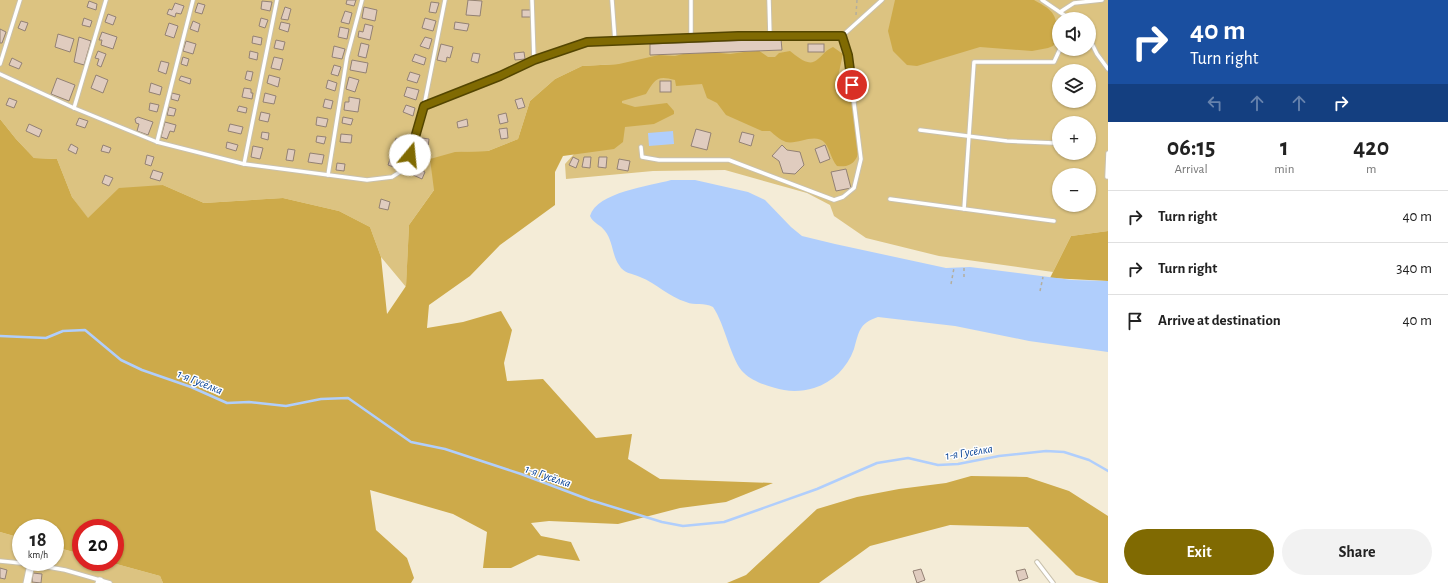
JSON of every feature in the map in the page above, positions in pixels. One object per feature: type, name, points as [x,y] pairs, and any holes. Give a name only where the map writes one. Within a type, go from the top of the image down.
[{"type":"street","points":[[27,583],[30,571]]},
{"type":"lane","points":[[0,64],[20,0]]},
{"type":"lane","points":[[74,108],[106,0]]},
{"type":"lane","points":[[157,142],[192,0]]},
{"type":"lane","points":[[244,164],[277,0]]},
{"type":"lane","points":[[328,176],[347,57],[362,0]]},
{"type":"lane","points":[[0,74],[74,108],[157,142],[244,164],[367,180],[392,177],[406,168],[424,106],[445,0]]},
{"type":"lane","points":[[532,0],[534,60]]},
{"type":"lane","points":[[612,0],[615,41]]},
{"type":"lane","points":[[691,0],[691,38]]},
{"type":"lane","points":[[769,0],[770,36]]},
{"type":"lane","points":[[424,106],[500,76],[534,60],[587,42],[770,36],[842,36],[882,0]]},
{"type":"lane","points":[[1042,0],[1060,12],[1074,3],[1102,0]]},
{"type":"lane","points":[[641,147],[642,156],[659,160],[729,160],[834,200],[843,197],[854,188],[861,159],[848,55],[842,36]]},
{"type":"lane","points":[[1096,52],[1108,69]]},
{"type":"lane","points":[[964,209],[974,62],[1054,62],[1057,56]]},
{"type":"lane","points":[[920,130],[1007,141],[1052,143]]},
{"type":"lane","points":[[1107,177],[1108,153]]},
{"type":"lane","points":[[890,199],[1054,221]]},
{"type":"lane","points":[[0,561],[12,562]]},
{"type":"lane","points":[[1037,562],[1053,583]]},
{"type":"lane","points":[[64,570],[99,582],[110,583]]},
{"type":"path","points":[[856,23],[857,0]]},
{"type":"path","points":[[964,267],[964,277]]},
{"type":"path","points":[[951,284],[954,268]]},
{"type":"path","points":[[1040,291],[1042,277]]},
{"type":"shaded area","points":[[0,0],[1108,0],[1108,231],[1071,236],[1053,272],[939,256],[866,238],[834,216],[830,205],[807,193],[725,170],[653,171],[566,179],[565,164],[574,154],[618,64],[582,66],[555,79],[530,101],[518,139],[488,151],[461,152],[409,225],[406,287],[381,257],[370,227],[339,211],[283,198],[204,203],[163,185],[88,219],[72,197],[57,159],[34,158],[0,119]]},
{"type":"shaded area","points":[[895,0],[1034,0],[1052,12],[1052,46],[1048,48],[1032,51],[980,47],[917,66],[907,65],[893,51],[888,31]]},
{"type":"shaded area","points":[[833,47],[843,54],[837,81],[841,90],[850,94],[858,127],[859,151],[855,160],[848,165],[837,166],[827,145],[821,140],[811,139],[786,142],[770,131],[762,131],[726,115],[717,103],[707,98],[702,84],[676,86],[675,80],[660,78],[654,82],[646,94],[622,101],[622,103],[635,107],[667,103],[674,111],[674,114],[654,124],[625,127],[623,142],[614,149],[563,156],[555,172],[555,205],[500,245],[470,276],[429,305],[427,328],[463,322],[501,311],[512,330],[504,363],[507,381],[543,379],[596,438],[632,434],[628,459],[660,479],[773,483],[726,502],[680,508],[618,524],[549,521],[531,523],[541,536],[571,542],[580,561],[538,555],[511,568],[483,568],[487,532],[453,514],[370,490],[376,530],[407,558],[414,578],[411,583],[163,583],[160,576],[124,566],[124,519],[72,519],[72,552],[64,549],[64,519],[12,519],[12,535],[0,532],[0,119],[34,158],[57,159],[72,197],[88,218],[119,188],[163,185],[204,203],[283,198],[339,211],[370,227],[381,257],[387,314],[406,286],[409,225],[434,190],[430,159],[455,152],[488,151],[518,139],[530,101],[555,79],[582,66],[619,64],[659,55],[675,56],[710,52],[730,54],[758,50],[768,57],[775,57],[779,53],[790,51],[800,59],[811,62],[818,59]]},
{"type":"shaded area","points":[[1108,231],[1108,281],[1050,278],[1071,236]]},
{"type":"shaded area","points":[[971,476],[1027,477],[1069,491],[1108,516],[1108,583],[1100,583],[1076,575],[1028,527],[950,525],[870,546],[819,583],[727,583],[746,575],[817,509],[857,497],[899,489],[946,483]]},
{"type":"shaded area","points":[[0,532],[12,535],[12,571],[64,571],[64,549],[72,552],[72,571],[124,571],[124,566],[160,576],[163,583],[0,583]]},
{"type":"water","points":[[673,131],[674,144],[649,146],[648,133]]},
{"type":"water","points":[[671,180],[695,180],[748,192],[765,200],[791,227],[802,236],[835,244],[946,268],[970,267],[1072,280],[1108,281],[1108,352],[1029,341],[955,326],[878,317],[863,325],[851,356],[843,368],[827,382],[814,388],[795,391],[788,391],[763,384],[752,379],[739,367],[713,307],[693,304],[680,300],[652,283],[623,270],[615,257],[608,235],[590,216],[595,208],[603,201],[613,196],[625,191]]},
{"type":"building","points":[[347,0],[356,0],[354,6],[346,4]]},
{"type":"building","points":[[468,0],[482,1],[480,16],[466,15]]},
{"type":"building","points":[[89,1],[97,4],[96,10],[87,7]]},
{"type":"building","points":[[262,1],[272,2],[270,11],[261,9]]},
{"type":"building","points":[[431,2],[439,3],[436,13],[429,12]]},
{"type":"building","points":[[175,3],[184,6],[181,14],[176,13],[175,17],[167,14],[169,9],[172,10]]},
{"type":"building","points":[[198,3],[205,5],[202,14],[195,12]]},
{"type":"building","points":[[285,7],[291,9],[288,20],[281,19]]},
{"type":"building","points":[[364,7],[377,10],[375,21],[362,18]]},
{"type":"building","points":[[522,10],[531,10],[531,17],[522,17]]},
{"type":"building","points":[[345,11],[352,13],[349,24],[341,22]]},
{"type":"building","points":[[108,14],[116,17],[113,25],[105,22]]},
{"type":"building","points":[[84,18],[92,21],[90,27],[82,25]]},
{"type":"building","points":[[261,18],[268,20],[265,28],[259,26]]},
{"type":"building","points":[[425,18],[436,21],[433,31],[422,28]]},
{"type":"building","points":[[21,21],[28,23],[25,31],[18,28]]},
{"type":"building","points":[[193,21],[200,24],[198,32],[190,29]]},
{"type":"building","points":[[281,22],[290,24],[288,32],[279,29]]},
{"type":"building","points":[[455,22],[469,24],[467,31],[454,29]]},
{"type":"building","points":[[169,23],[178,26],[174,38],[165,35]]},
{"type":"building","points":[[365,24],[373,26],[370,40],[358,37],[359,31],[363,32]]},
{"type":"building","points":[[340,27],[349,29],[347,39],[338,37]]},
{"type":"building","points":[[0,29],[6,32],[2,43],[0,43]]},
{"type":"building","points":[[102,32],[117,37],[113,49],[101,45],[102,40],[99,40]]},
{"type":"building","points":[[58,34],[74,39],[70,52],[55,47]]},
{"type":"building","points":[[253,36],[262,38],[261,45],[252,43]]},
{"type":"building","points":[[79,37],[91,41],[84,65],[74,62]]},
{"type":"building","points":[[425,37],[432,39],[429,49],[420,46]]},
{"type":"building","points":[[781,39],[782,50],[650,55],[650,44]]},
{"type":"building","points":[[276,40],[285,42],[283,50],[274,48]]},
{"type":"building","points":[[186,41],[196,44],[193,54],[183,51]]},
{"type":"building","points":[[361,43],[369,45],[366,58],[358,56]]},
{"type":"building","points":[[441,44],[453,47],[450,58],[447,57],[446,62],[437,60]]},
{"type":"building","points":[[808,44],[824,44],[824,52],[808,52]]},
{"type":"building","points":[[334,46],[345,49],[342,59],[332,57]]},
{"type":"building","points":[[98,51],[106,54],[101,67],[97,65],[99,59],[95,58]]},
{"type":"building","points":[[250,51],[258,53],[257,60],[249,58]]},
{"type":"building","points":[[524,52],[525,59],[515,60],[514,53]]},
{"type":"building","points":[[473,53],[480,54],[478,63],[471,61]]},
{"type":"building","points":[[415,54],[426,58],[424,65],[412,61]]},
{"type":"building","points":[[183,57],[189,59],[187,66],[181,64]]},
{"type":"building","points":[[274,57],[283,59],[280,70],[271,68]]},
{"type":"building","points":[[12,58],[22,63],[19,69],[9,65]]},
{"type":"building","points":[[352,60],[368,63],[366,73],[350,70]]},
{"type":"building","points":[[161,61],[169,63],[166,74],[158,71]]},
{"type":"building","points":[[334,65],[341,67],[338,76],[331,74]]},
{"type":"building","points":[[247,71],[253,72],[251,81],[245,79]]},
{"type":"building","points":[[410,72],[420,75],[417,83],[407,80]]},
{"type":"building","points":[[96,75],[108,80],[103,93],[91,88]]},
{"type":"building","points":[[269,75],[280,78],[278,87],[267,83]]},
{"type":"building","points":[[181,76],[191,79],[190,84],[179,80]]},
{"type":"building","points":[[349,77],[359,80],[355,92],[346,89]]},
{"type":"building","points":[[57,78],[75,85],[69,101],[51,94]]},
{"type":"building","points":[[328,80],[337,83],[335,91],[326,88]]},
{"type":"building","points":[[660,81],[671,81],[671,92],[660,92]]},
{"type":"building","points":[[151,83],[162,87],[160,95],[149,92]]},
{"type":"building","points":[[407,87],[419,90],[416,100],[404,96]]},
{"type":"building","points":[[244,88],[251,89],[251,93],[253,93],[252,99],[242,97]]},
{"type":"building","points":[[172,93],[180,95],[178,101],[171,99]]},
{"type":"building","points":[[265,93],[276,96],[274,104],[263,102]]},
{"type":"building","points":[[349,97],[360,99],[358,112],[344,110],[345,102],[349,102]]},
{"type":"building","points":[[9,98],[17,101],[14,108],[6,105]]},
{"type":"building","points":[[522,98],[525,107],[518,109],[515,100]]},
{"type":"building","points":[[325,99],[333,101],[331,109],[323,107]]},
{"type":"building","points":[[150,103],[159,105],[157,112],[149,110]]},
{"type":"building","points":[[406,105],[415,108],[413,116],[403,112]]},
{"type":"building","points":[[239,106],[247,108],[246,113],[237,111]]},
{"type":"building","points":[[169,107],[176,109],[174,116],[167,115]]},
{"type":"building","points":[[261,112],[270,114],[268,122],[259,120]]},
{"type":"building","points":[[506,113],[508,122],[500,124],[498,115]]},
{"type":"building","points":[[138,117],[153,122],[148,135],[137,131],[139,124],[136,123],[135,119]]},
{"type":"building","points":[[317,117],[328,119],[326,127],[316,125]]},
{"type":"building","points":[[343,117],[353,119],[351,125],[342,123]]},
{"type":"building","points":[[79,118],[88,121],[85,128],[76,125]]},
{"type":"building","points":[[467,119],[468,126],[458,128],[457,122]]},
{"type":"building","points":[[165,122],[176,125],[174,132],[170,131],[167,139],[161,137]]},
{"type":"building","points":[[29,124],[42,130],[39,137],[26,131]]},
{"type":"building","points":[[230,124],[243,127],[241,134],[228,131]]},
{"type":"building","points":[[507,128],[508,138],[501,139],[499,129]]},
{"type":"building","points":[[696,129],[711,133],[707,150],[691,146]]},
{"type":"building","points":[[262,132],[269,133],[268,140],[261,138]]},
{"type":"building","points":[[742,132],[754,135],[751,146],[739,142]]},
{"type":"building","points":[[341,134],[352,135],[351,143],[340,142]]},
{"type":"building","points":[[317,136],[326,137],[324,144],[316,142]]},
{"type":"building","points":[[396,138],[403,141],[402,145],[404,146],[402,152],[392,148]]},
{"type":"building","points":[[422,138],[429,139],[428,147],[421,146]]},
{"type":"building","points":[[227,142],[238,145],[236,151],[226,148]]},
{"type":"building","points":[[71,144],[78,148],[76,154],[68,150]]},
{"type":"building","points":[[103,145],[111,148],[109,153],[101,151]]},
{"type":"building","points":[[782,145],[787,150],[800,152],[804,165],[795,174],[783,173],[779,161],[772,156]]},
{"type":"building","points":[[825,145],[830,159],[820,163],[815,149]]},
{"type":"building","points":[[253,146],[263,148],[260,159],[251,157]]},
{"type":"building","points":[[288,149],[295,150],[293,161],[286,160]]},
{"type":"building","points":[[310,153],[324,155],[322,164],[308,162]]},
{"type":"building","points":[[147,155],[154,157],[151,166],[145,164]]},
{"type":"building","points":[[391,156],[399,159],[396,168],[388,165]]},
{"type":"building","points":[[573,157],[579,160],[576,168],[569,165]]},
{"type":"building","points":[[584,157],[591,157],[590,168],[582,167]]},
{"type":"building","points":[[599,157],[607,157],[606,168],[598,167]]},
{"type":"building","points":[[619,159],[630,161],[628,171],[617,169]]},
{"type":"building","points":[[337,163],[345,164],[344,171],[336,170]]},
{"type":"building","points":[[416,168],[425,172],[422,179],[413,175]]},
{"type":"building","points":[[846,169],[851,188],[836,191],[831,172]]},
{"type":"building","points":[[153,170],[163,173],[160,181],[150,178]]},
{"type":"building","points":[[105,175],[113,178],[109,186],[102,183]]},
{"type":"building","points":[[381,199],[390,202],[388,210],[379,208]]},
{"type":"building","points":[[0,568],[7,570],[5,579],[0,578]]},
{"type":"building","points":[[921,569],[925,580],[917,583],[913,571]]},
{"type":"building","points":[[1025,569],[1028,578],[1019,581],[1016,571]]},
{"type":"building","points":[[33,573],[42,574],[41,583],[32,582]]},
{"type":"waterway","name":"1-я Гусёлка","points":[[0,336],[46,338],[63,331],[85,330],[121,360],[142,370],[191,387],[227,403],[249,402],[286,406],[321,399],[348,398],[411,442],[445,449],[521,474],[590,500],[662,522],[683,526],[724,522],[817,489],[877,463],[908,458],[938,465],[958,464],[999,456],[1046,451],[1064,452],[1089,460],[1108,471]]},
{"type":"route","points":[[410,155],[424,106],[500,76],[534,60],[587,42],[738,36],[842,36],[848,55],[852,85]]}]
